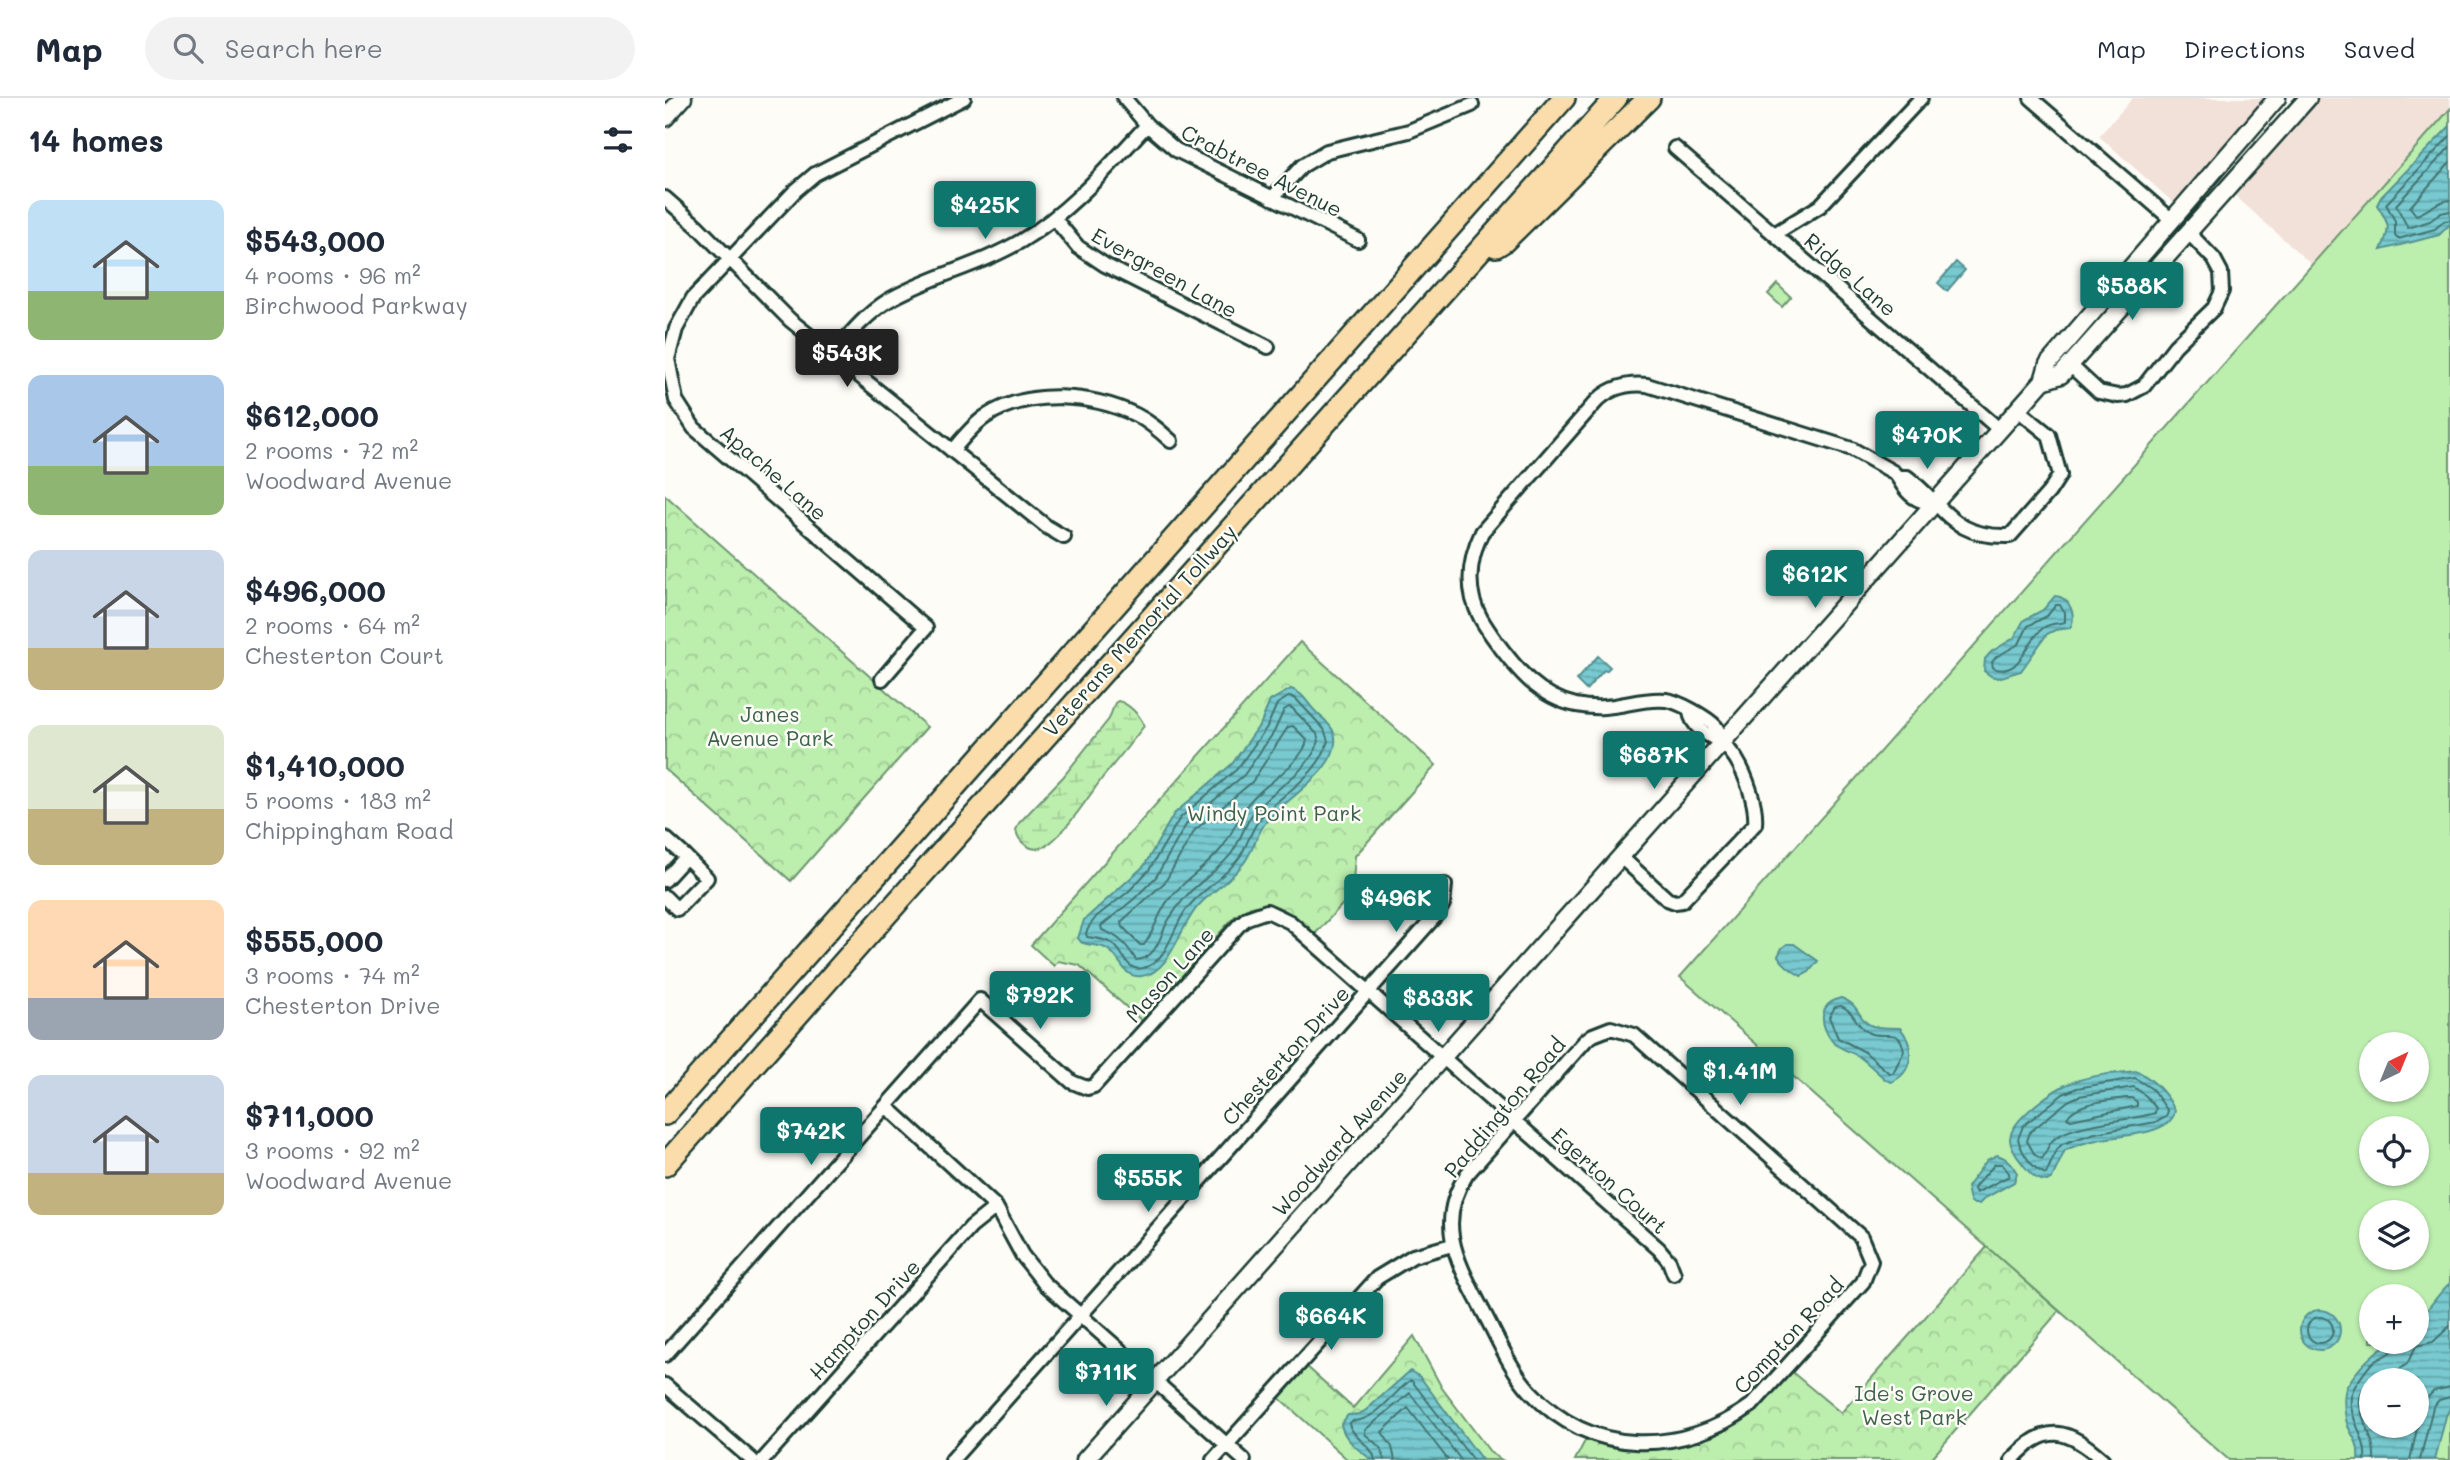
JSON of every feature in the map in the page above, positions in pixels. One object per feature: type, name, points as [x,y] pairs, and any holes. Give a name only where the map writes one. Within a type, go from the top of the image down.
[{"type":"highway","points":[[1467,207],[1505,148],[1546,98]]},
{"type":"highway","name":"Veterans Memorial Tollway","points":[[666,1112],[1564,98]]},
{"type":"highway","name":"Veterans Memorial Tollway","points":[[669,1161],[1615,98]]},
{"type":"highway","points":[[1462,268],[1504,241],[1649,98]]},
{"type":"main road","points":[[665,118],[683,98]]},
{"type":"main road","name":"Woodward Avenue","points":[[1085,1460],[2043,382],[2048,364],[2277,98]]},
{"type":"main road","name":"Woodward Avenue","points":[[2043,382],[2061,375],[2308,98]]},
{"type":"street","points":[[730,259],[795,191],[815,174],[964,98]]},
{"type":"street","name":"Crabtree Avenue","points":[[1124,98],[1147,125],[1182,155],[1358,240]]},
{"type":"street","points":[[1776,233],[1820,206],[1921,98]]},
{"type":"street","points":[[2031,98],[2172,220]]},
{"type":"street","points":[[1272,198],[1302,166],[1327,151],[1409,131],[1472,105]]},
{"type":"street","points":[[832,355],[866,317],[890,299],[1002,251],[1054,218],[1093,183],[1147,125]]},
{"type":"street","name":"Ridge Lane","points":[[1675,148],[2000,430]]},
{"type":"street","points":[[665,198],[790,320],[1047,527],[1064,537]]},
{"type":"street","name":"Evergreen Lane","points":[[1054,218],[1078,247],[1105,265],[1268,347]]},
{"type":"street","points":[[2070,365],[2099,392],[2127,395],[2144,386],[2175,346],[2214,308],[2222,291],[2221,272],[2214,260],[2188,232]]},
{"type":"street","name":"Apache Lane","points":[[730,259],[693,298],[675,329],[668,359],[676,400],[694,428],[926,628],[882,678]]},
{"type":"street","points":[[1621,857],[1667,899],[1682,901],[1755,824],[1756,816],[1742,769],[1723,742],[1709,737],[1690,718],[1690,711],[1667,700],[1608,708],[1575,705],[1560,700],[1538,688],[1521,674],[1484,625],[1473,599],[1470,572],[1476,544],[1482,532],[1598,399],[1618,387],[1647,385],[1852,449],[1885,466],[1899,477],[1907,477],[1927,493],[1955,523],[1972,531],[2002,536],[2010,536],[2060,475],[2049,435],[2018,410]]},
{"type":"street","points":[[952,451],[985,417],[1017,403],[1046,397],[1091,401],[1119,408],[1151,424],[1171,441]]},
{"type":"street","points":[[665,838],[707,878],[677,909],[665,897]]},
{"type":"street","points":[[665,880],[685,858]]},
{"type":"street","name":"Chesterton Drive","points":[[952,1460],[1438,913],[1443,904],[1445,886]]},
{"type":"street","name":"Egerton Court","points":[[1251,916],[1267,912],[1285,918],[1659,1249],[1669,1261],[1674,1274]]},
{"type":"street","name":"Mason Lane","points":[[887,1107],[980,1000],[1072,1082],[1087,1088],[1100,1081],[1239,925],[1251,916]]},
{"type":"street","name":"Paddington Road","points":[[1452,1245],[1452,1209],[1467,1174],[1583,1044],[1593,1034],[1611,1028],[1634,1035],[1861,1237],[1871,1261]]},
{"type":"street","points":[[665,1355],[887,1107],[996,1207],[1031,1269],[1244,1460]]},
{"type":"street","name":"Hampton Drive","points":[[763,1460],[971,1227],[996,1207]]},
{"type":"street","points":[[1213,1460],[1377,1278],[1413,1256],[1452,1245]]},
{"type":"street","name":"Compton Road","points":[[1452,1245],[1460,1267],[1510,1363],[1529,1390],[1557,1415],[1581,1428],[1611,1438],[1641,1443],[1699,1435],[1733,1419],[1752,1405],[1863,1282],[1871,1261]]},
{"type":"street","points":[[665,1385],[752,1460]]},
{"type":"street","points":[[2013,1460],[2034,1440],[2051,1432],[2065,1433],[2085,1444],[2103,1460]]},
{"type":"shaded area","points":[[2133,98],[2268,98],[2176,205],[2099,136]]},
{"type":"shaded area","points":[[2315,98],[2450,98],[2450,109],[2312,265],[2231,192]]},
{"type":"green space","points":[[2450,109],[2450,1460],[2229,1460],[1680,977]]},
{"type":"green space","points":[[1777,284],[1791,297],[1782,307],[1768,294]]},
{"type":"green space","name":"Janes Avenue Park","points":[[665,495],[927,727],[791,881],[665,769]]},
{"type":"green space","name":"Windy Point Park","points":[[1300,642],[1436,765],[1355,856],[1352,894],[1315,934],[1277,907],[1257,905],[1246,909],[1234,917],[1142,1021],[1079,965],[1058,961],[1054,966],[1031,945]]},
{"type":"green space","points":[[1118,701],[1134,710],[1144,726],[1059,835],[1043,847],[1025,845],[1017,834],[1019,823],[1063,777],[1109,719]]},
{"type":"green space","name":"Ide's Grove West Park","points":[[1987,1247],[2059,1311],[1930,1460],[1575,1460],[1587,1437],[1608,1443],[1650,1448],[1692,1443],[1712,1436],[1732,1427],[1756,1409],[1792,1372],[1841,1413]]},
{"type":"green space","points":[[1414,1336],[1442,1388],[1491,1453],[1502,1460],[1348,1460],[1277,1396],[1305,1365],[1353,1408]]},
{"type":"water","points":[[2450,126],[2450,224],[2439,235],[2381,250],[2388,226],[2377,205],[2381,197]]},
{"type":"water","points":[[1956,262],[1965,270],[1947,291],[1938,283]]},
{"type":"water","points":[[2055,596],[2065,600],[2071,608],[2073,618],[2070,628],[2047,634],[2021,671],[1998,678],[1984,671],[1985,659],[1991,652],[2014,638],[2024,620],[2043,610]]},
{"type":"water","points":[[1598,656],[1610,667],[1586,690],[1576,680]]},
{"type":"water","points":[[1291,689],[1302,696],[1333,730],[1335,745],[1330,758],[1310,782],[1266,822],[1246,859],[1233,875],[1200,904],[1161,966],[1152,973],[1135,976],[1126,971],[1112,952],[1101,946],[1081,942],[1078,938],[1084,920],[1144,866],[1174,814],[1232,764],[1261,723],[1270,701]]},
{"type":"water","points":[[1787,944],[1794,944],[1818,961],[1809,972],[1801,976],[1780,959],[1778,956]]},
{"type":"water","points":[[1841,998],[1852,1004],[1870,1025],[1900,1028],[1908,1042],[1910,1058],[1899,1078],[1891,1082],[1886,1080],[1861,1058],[1832,1041],[1823,1022],[1824,1010],[1833,1001]]},
{"type":"water","points":[[2137,1071],[2154,1083],[2168,1098],[2175,1110],[2172,1119],[2155,1130],[2093,1141],[2065,1150],[2052,1178],[2047,1181],[2030,1173],[2014,1152],[2010,1139],[2012,1131],[2026,1114],[2045,1097],[2073,1082]]},
{"type":"water","points":[[1997,1155],[2011,1164],[2017,1173],[2014,1182],[1979,1204],[1974,1204],[1970,1201],[1967,1187],[1987,1160]]},
{"type":"water","points":[[2450,1283],[2450,1408],[2435,1460],[2358,1460],[2356,1442],[2347,1425],[2344,1397],[2347,1386],[2359,1370],[2359,1438],[2429,1438],[2429,1368],[2360,1368],[2374,1354],[2429,1354],[2429,1307]]},
{"type":"water","points":[[2320,1310],[2328,1311],[2334,1316],[2339,1322],[2339,1338],[2334,1344],[2328,1349],[2320,1350],[2312,1349],[2306,1344],[2301,1338],[2300,1330],[2301,1322],[2306,1316],[2312,1311]]},
{"type":"water","points":[[1410,1371],[1420,1377],[1482,1460],[1372,1460],[1349,1440],[1341,1424],[1348,1415],[1365,1411]]}]
